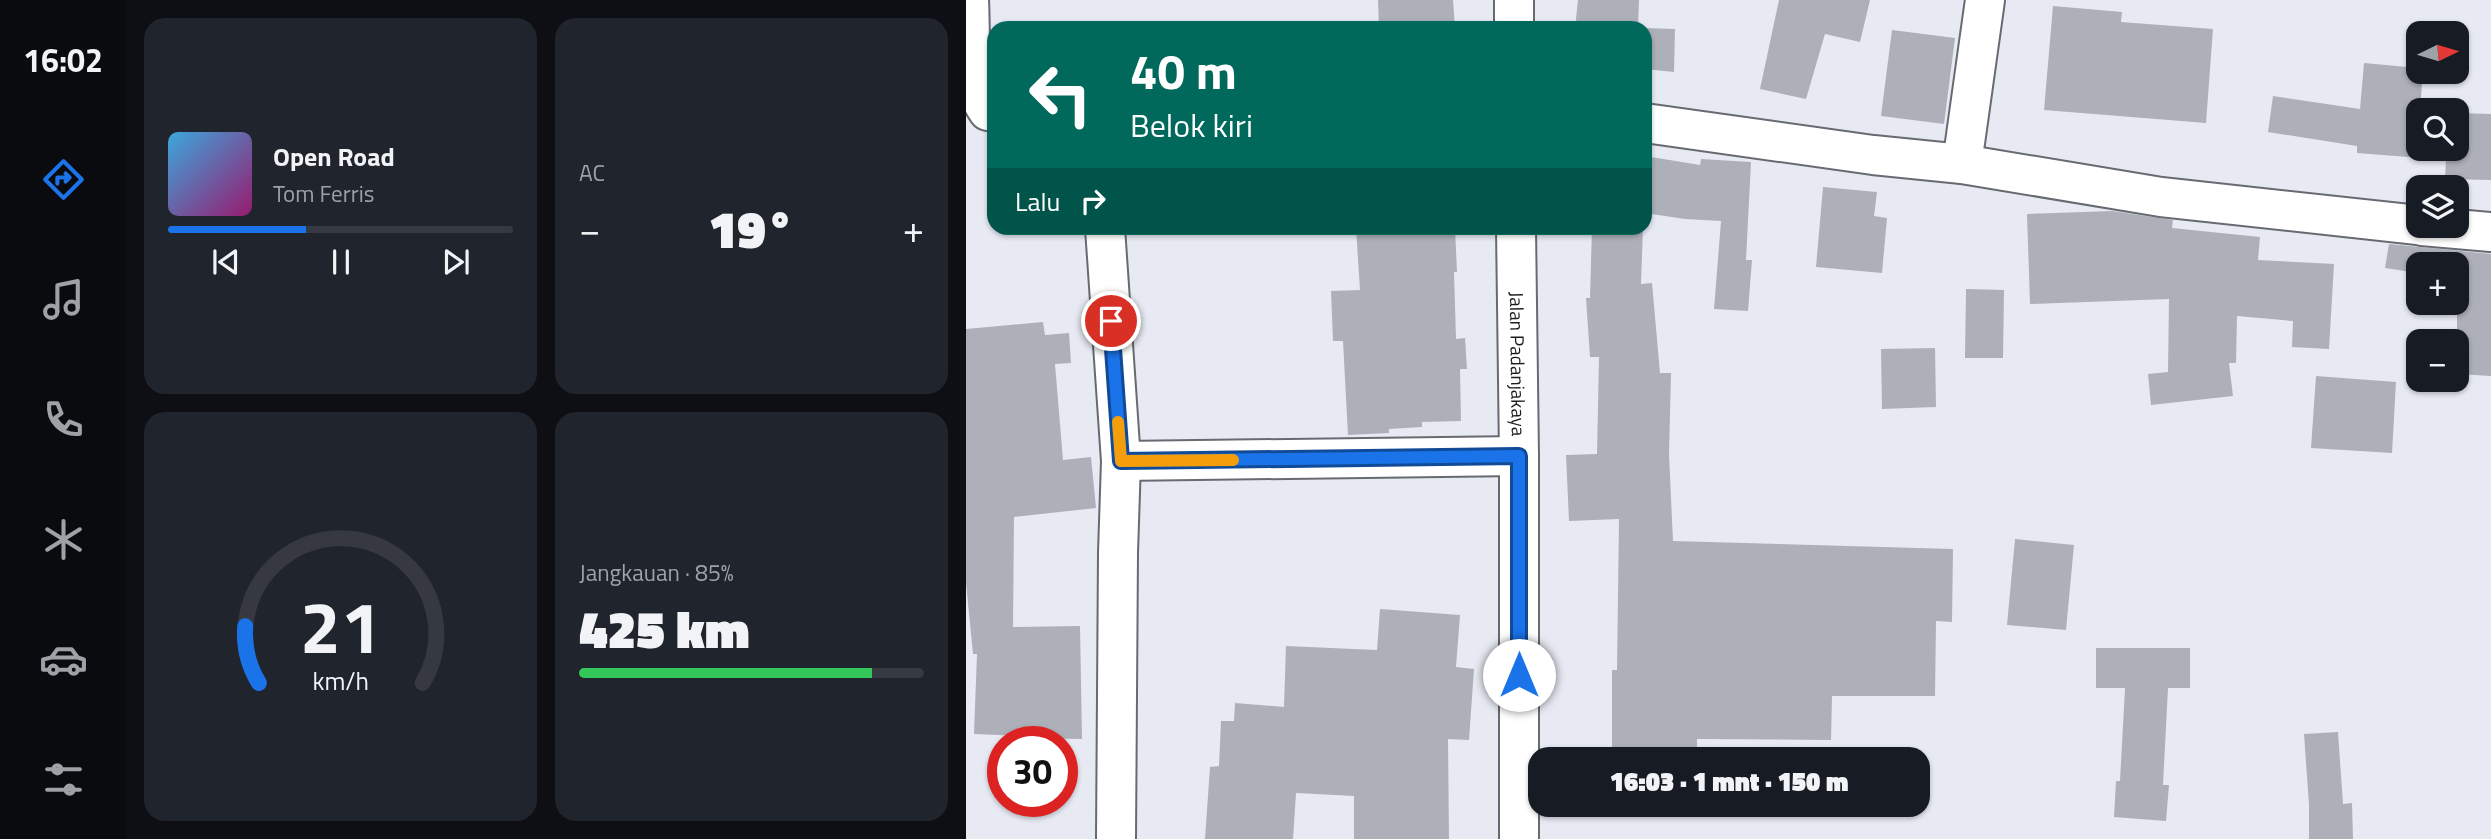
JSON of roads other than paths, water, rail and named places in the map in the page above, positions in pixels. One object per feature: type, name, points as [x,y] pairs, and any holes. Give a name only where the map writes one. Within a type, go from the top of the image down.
[{"type":"street","points":[[969,0],[975,86],[987,110]]},
{"type":"street","points":[[1514,0],[1514,21]]},
{"type":"street","points":[[1962,164],[1985,0]]},
{"type":"street","points":[[1652,124],[1874,155],[1962,164],[2161,197],[2406,224]]},
{"type":"street","points":[[2469,230],[2491,232]]},
{"type":"street","points":[[1105,235],[1121,461],[1116,839]]},
{"type":"street","name":"Jalan Padanjakaya","points":[[1516,235],[1519,839]]},
{"type":"street","points":[[1121,461],[1519,456]]}]
